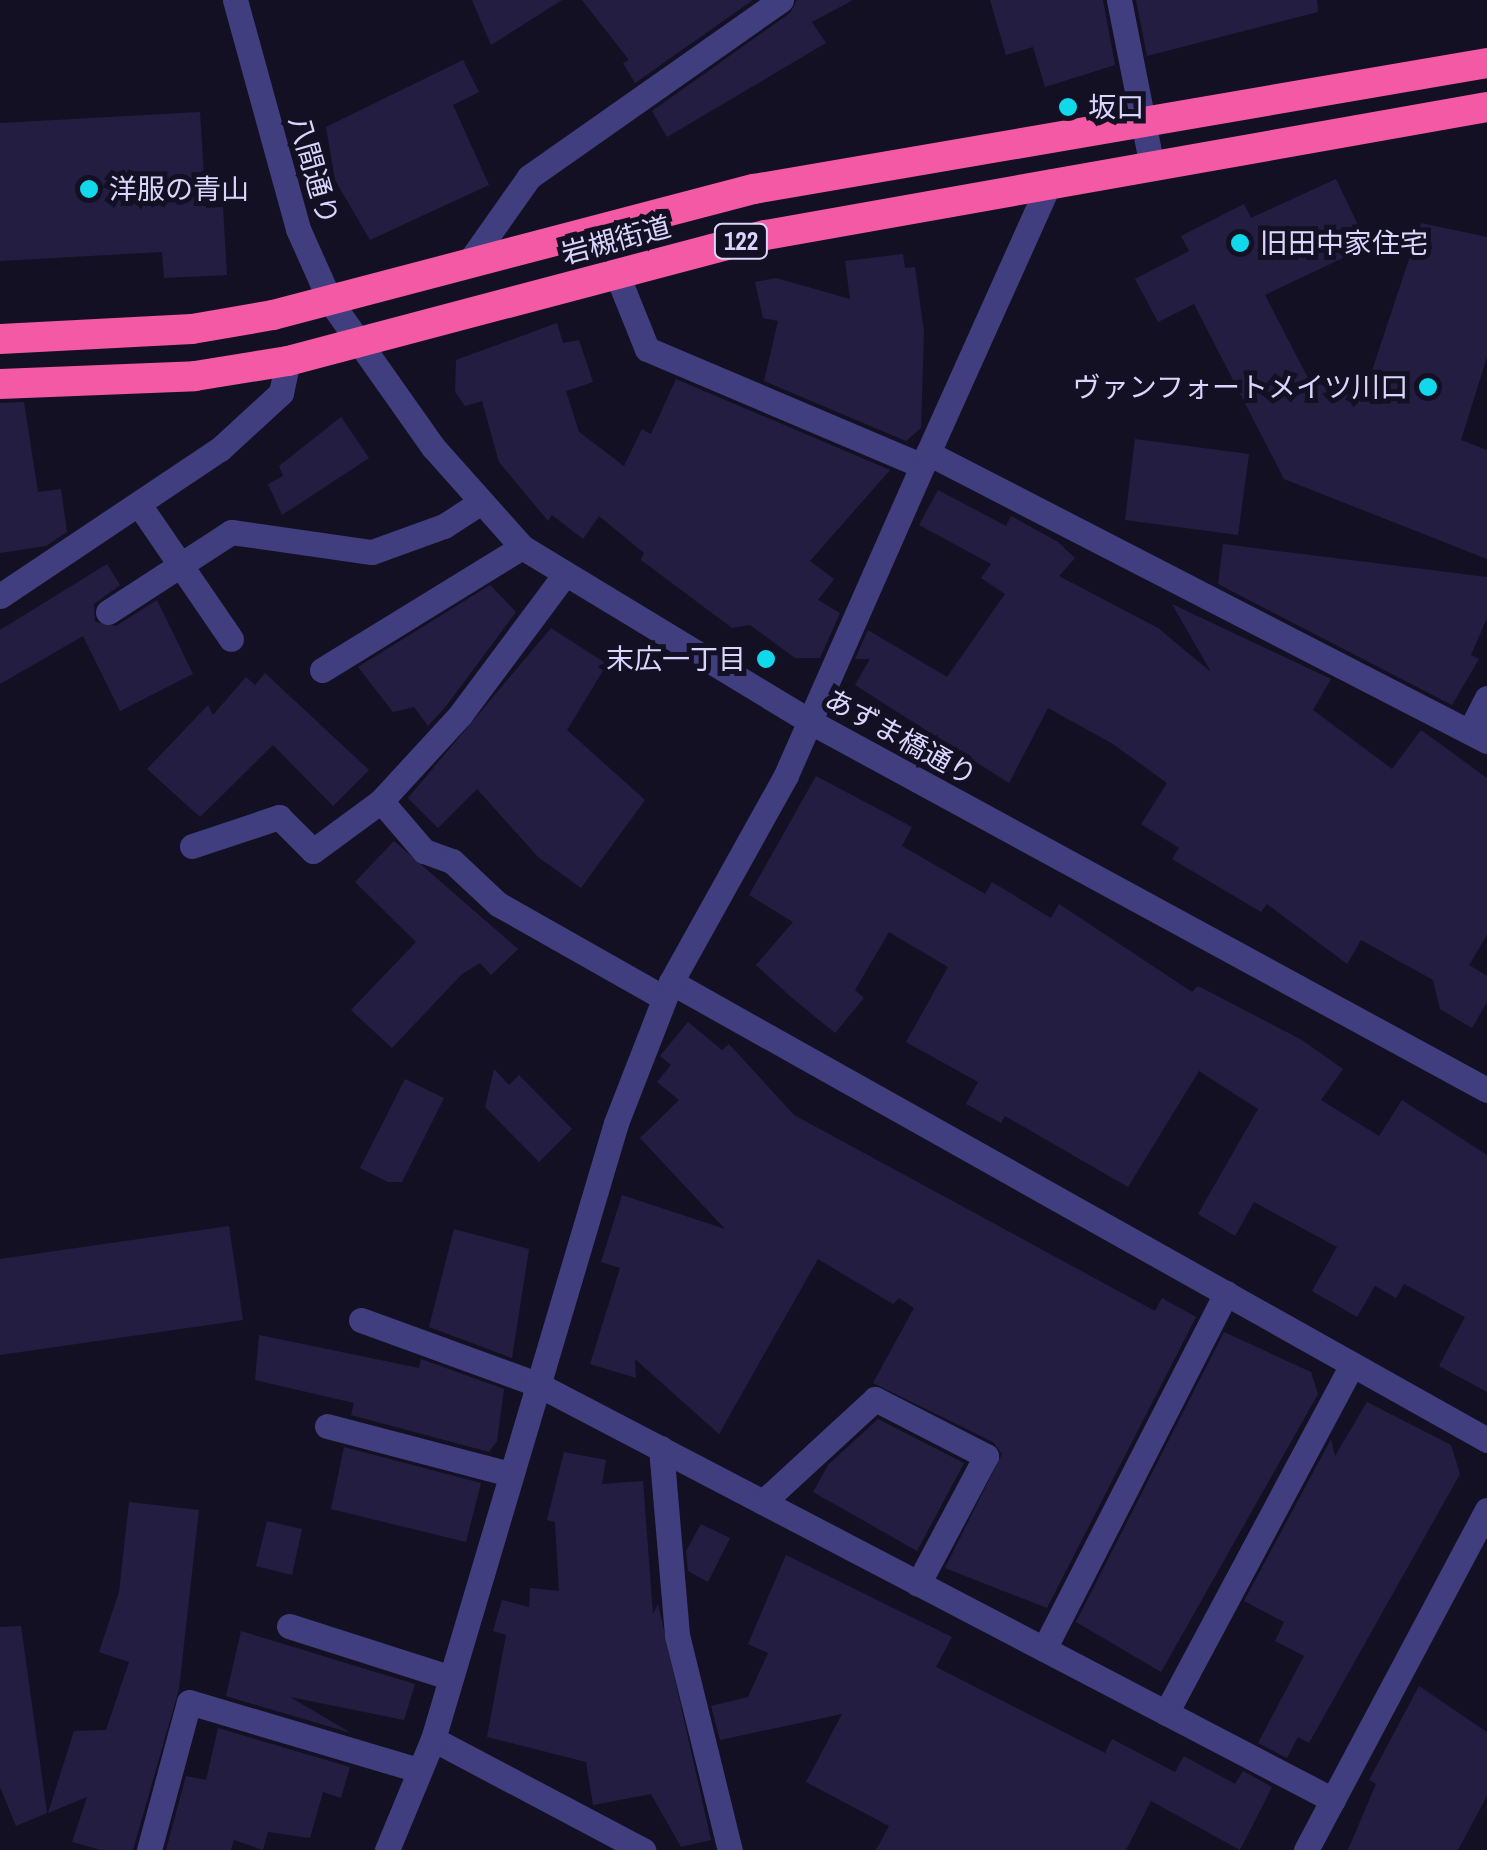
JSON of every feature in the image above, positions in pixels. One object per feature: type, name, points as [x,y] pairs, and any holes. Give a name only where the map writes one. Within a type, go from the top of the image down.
[{"type":"highway","name":"岩槻街道","points":[[0,339],[192,329],[330,301],[754,190],[1487,64]]},
{"type":"highway","name":"岩槻街道","points":[[0,384],[195,376],[288,362],[616,272],[1150,162],[1487,107]]},
{"type":"street","points":[[466,265],[529,177],[781,0]]},
{"type":"street","points":[[1119,0],[1150,162]]},
{"type":"street","name":"八間通り","points":[[236,2],[298,229],[330,301],[363,343]]},
{"type":"street","points":[[387,1850],[432,1739],[616,1123],[668,990],[809,721],[1050,181]]},
{"type":"street","points":[[616,272],[648,349],[924,459],[1478,736],[1487,698]]},
{"type":"street","name":"あずま橋通り","points":[[363,343],[478,504],[522,547],[562,578],[809,721],[1487,1090]]},
{"type":"street","points":[[0,596],[140,506],[281,393],[288,362]]},
{"type":"street","points":[[108,612],[230,532],[372,552],[444,526],[478,504]]},
{"type":"street","points":[[140,506],[231,638]]},
{"type":"street","points":[[322,670],[522,547]]},
{"type":"street","points":[[192,846],[279,817],[313,851],[381,800],[460,715],[562,578]]},
{"type":"street","points":[[381,800],[424,850],[452,861],[498,904],[668,990],[1226,1293],[1487,1440]]},
{"type":"street","points":[[1044,1649],[1226,1293]]},
{"type":"street","points":[[361,1320],[537,1384],[1333,1800]]},
{"type":"street","points":[[1166,1713],[1352,1364]]},
{"type":"street","points":[[764,1502],[875,1399],[986,1456],[918,1584]]},
{"type":"street","points":[[327,1426],[510,1474]]},
{"type":"street","points":[[661,1448],[677,1635],[730,1850]]},
{"type":"street","points":[[1306,1850],[1487,1510]]},
{"type":"street","points":[[289,1626],[449,1677]]},
{"type":"street","points":[[148,1850],[189,1702],[418,1770]]},
{"type":"street","points":[[432,1739],[643,1850]]},
{"type":"building","points":[[472,0],[562,0],[491,45]]},
{"type":"building","points":[[582,0],[753,0],[635,83],[623,63],[629,60]]},
{"type":"building","points":[[797,0],[853,0],[812,22],[826,43],[667,137],[652,111],[790,13]]},
{"type":"building","points":[[990,0],[1103,0],[1115,65],[1045,87],[1033,47],[1006,55]]},
{"type":"building","points":[[1136,0],[1317,0],[1318,12],[1147,56]]},
{"type":"building","points":[[463,60],[479,92],[453,105],[489,185],[370,240],[335,180],[326,127]]},
{"type":"building","points":[[200,112],[206,208],[223,207],[227,275],[164,278],[162,252],[0,261],[0,123]]},
{"type":"building","points":[[1336,179],[1368,246],[1265,295],[1309,380],[1362,401],[1421,223],[1487,237],[1487,357],[1461,440],[1487,450],[1487,559],[1284,479],[1194,304],[1158,322],[1135,279],[1189,251],[1181,236],[1244,204],[1251,218]]},
{"type":"building","points":[[903,254],[905,268],[915,267],[924,332],[921,428],[906,441],[764,381],[778,321],[763,318],[755,282],[776,278],[850,299],[845,261]]},
{"type":"building","points":[[557,323],[563,343],[579,340],[593,382],[566,391],[579,432],[624,466],[642,429],[651,434],[676,379],[890,470],[810,561],[834,579],[818,600],[840,613],[820,658],[795,658],[750,625],[732,628],[641,560],[644,553],[599,516],[583,539],[552,515],[548,521],[499,462],[482,401],[465,406],[455,392],[456,360]]},
{"type":"building","points":[[24,402],[38,492],[61,489],[67,532],[46,546],[0,553],[0,403]]},
{"type":"building","points":[[341,417],[369,458],[282,515],[268,484],[283,476],[279,466]]},
{"type":"building","points":[[1135,439],[1249,454],[1238,535],[1125,520]]},
{"type":"building","points":[[938,490],[1006,526],[1011,516],[1058,542],[1075,558],[1059,576],[1158,628],[1211,672],[1172,604],[1331,679],[1313,710],[1392,769],[1421,730],[1487,778],[1487,935],[1469,965],[1487,976],[1487,1002],[1472,1028],[1440,1009],[1433,980],[1361,940],[1347,964],[1267,904],[1261,912],[1172,859],[1179,848],[1141,824],[1167,783],[1113,744],[1048,708],[1009,783],[855,685],[870,659],[855,659],[868,630],[947,677],[1005,594],[981,578],[991,564],[919,525]]},
{"type":"building","points":[[1223,544],[1487,577],[1487,618],[1471,655],[1479,659],[1452,705],[1218,584]]},
{"type":"building","points":[[107,564],[120,585],[94,604],[95,622],[116,626],[157,600],[193,674],[120,711],[83,636],[0,684],[0,630]]},
{"type":"building","points":[[490,585],[516,612],[447,705],[428,726],[414,707],[393,712],[358,667]]},
{"type":"building","points":[[551,628],[607,664],[567,730],[645,800],[581,888],[538,857],[477,789],[438,828],[408,798]]},
{"type":"building","points":[[265,673],[369,770],[333,806],[273,745],[200,817],[147,769],[208,705],[213,715],[246,677],[255,685]]},
{"type":"building","points":[[816,776],[912,827],[902,846],[985,894],[992,882],[1051,918],[1059,904],[1192,992],[1198,986],[1302,1040],[1343,1069],[1321,1100],[1379,1136],[1402,1100],[1487,1155],[1487,1392],[1439,1366],[1465,1317],[1404,1284],[1396,1298],[1375,1286],[1357,1317],[1312,1291],[1337,1247],[1254,1202],[1235,1236],[1198,1214],[1258,1109],[1199,1071],[1128,1187],[1005,1116],[1001,1123],[966,1104],[978,1082],[906,1042],[948,967],[889,932],[855,990],[864,998],[835,1033],[756,965],[793,922],[749,895]]},
{"type":"building","points":[[394,841],[518,949],[491,975],[480,963],[462,974],[392,1048],[351,1010],[416,942],[355,882]]},
{"type":"building","points":[[688,1022],[722,1050],[729,1044],[794,1115],[1155,1311],[1162,1298],[1196,1317],[1047,1608],[945,1568],[1002,1454],[993,1442],[873,1383],[914,1308],[899,1298],[893,1304],[818,1259],[719,1434],[635,1359],[636,1378],[590,1364],[620,1268],[601,1262],[622,1195],[725,1229],[640,1138],[679,1100],[657,1082],[671,1065],[660,1056]]},
{"type":"building","points":[[494,1069],[509,1085],[519,1075],[572,1129],[539,1162],[485,1107]]},
{"type":"building","points":[[405,1079],[444,1098],[402,1182],[388,1182],[360,1168]]},
{"type":"building","points":[[229,1226],[243,1320],[0,1355],[0,1259]]},
{"type":"building","points":[[454,1229],[529,1249],[512,1358],[429,1327]]},
{"type":"building","points":[[1224,1332],[1311,1372],[1318,1394],[1161,1672],[1076,1622]]},
{"type":"building","points":[[259,1335],[419,1368],[421,1359],[504,1389],[497,1441],[489,1452],[351,1415],[354,1403],[255,1380]]},
{"type":"building","points":[[1367,1402],[1451,1445],[1460,1474],[1309,1743],[1298,1737],[1287,1758],[1258,1743],[1304,1656],[1275,1641],[1284,1622],[1244,1601],[1331,1439],[1335,1456]]},
{"type":"building","points":[[878,1419],[964,1463],[917,1551],[813,1492],[828,1465]]},
{"type":"building","points":[[344,1447],[481,1483],[466,1542],[331,1509]]},
{"type":"building","points":[[564,1452],[606,1460],[602,1484],[643,1481],[653,1614],[658,1604],[711,1840],[681,1847],[651,1794],[593,1805],[586,1762],[487,1737],[506,1635],[493,1631],[502,1600],[529,1607],[530,1588],[559,1591],[555,1522],[547,1520]]},
{"type":"building","points":[[129,1502],[199,1510],[179,1689],[133,1850],[101,1850],[72,1842],[87,1797],[48,1813],[74,1731],[106,1730],[129,1662],[99,1652],[119,1592]]},
{"type":"building","points":[[267,1521],[302,1529],[292,1575],[256,1566]]},
{"type":"building","points":[[701,1524],[730,1538],[708,1582],[688,1571],[686,1551]]},
{"type":"building","points":[[786,1555],[952,1637],[936,1667],[1105,1753],[1112,1739],[1175,1772],[1184,1756],[1235,1784],[1243,1771],[1272,1787],[1240,1850],[1151,1801],[1126,1850],[876,1850],[889,1826],[806,1782],[842,1714],[720,1740],[711,1706],[748,1697],[768,1653],[748,1644]]},
{"type":"building","points":[[21,1626],[47,1813],[16,1826],[0,1787],[0,1627]]},
{"type":"building","points":[[241,1631],[415,1684],[404,1720],[290,1697],[351,1733],[226,1696]]},
{"type":"building","points":[[1419,1686],[1487,1732],[1487,1796],[1458,1850],[1348,1850],[1376,1784],[1369,1780]]},
{"type":"building","points":[[218,1728],[350,1767],[341,1798],[323,1792],[310,1838],[268,1832],[263,1850],[234,1840],[231,1850],[166,1850],[186,1776],[206,1780]]},
{"type":"place","name":"坂口","points":[[1068,107]]},
{"type":"place","name":"洋服の青山","points":[[89,189]]},
{"type":"place","name":"旧田中家住宅","points":[[1240,243]]},
{"type":"place","name":"ヴァンフォートメイツ川口","points":[[1428,387]]},
{"type":"place","name":"末広一丁目","points":[[766,659]]}]
